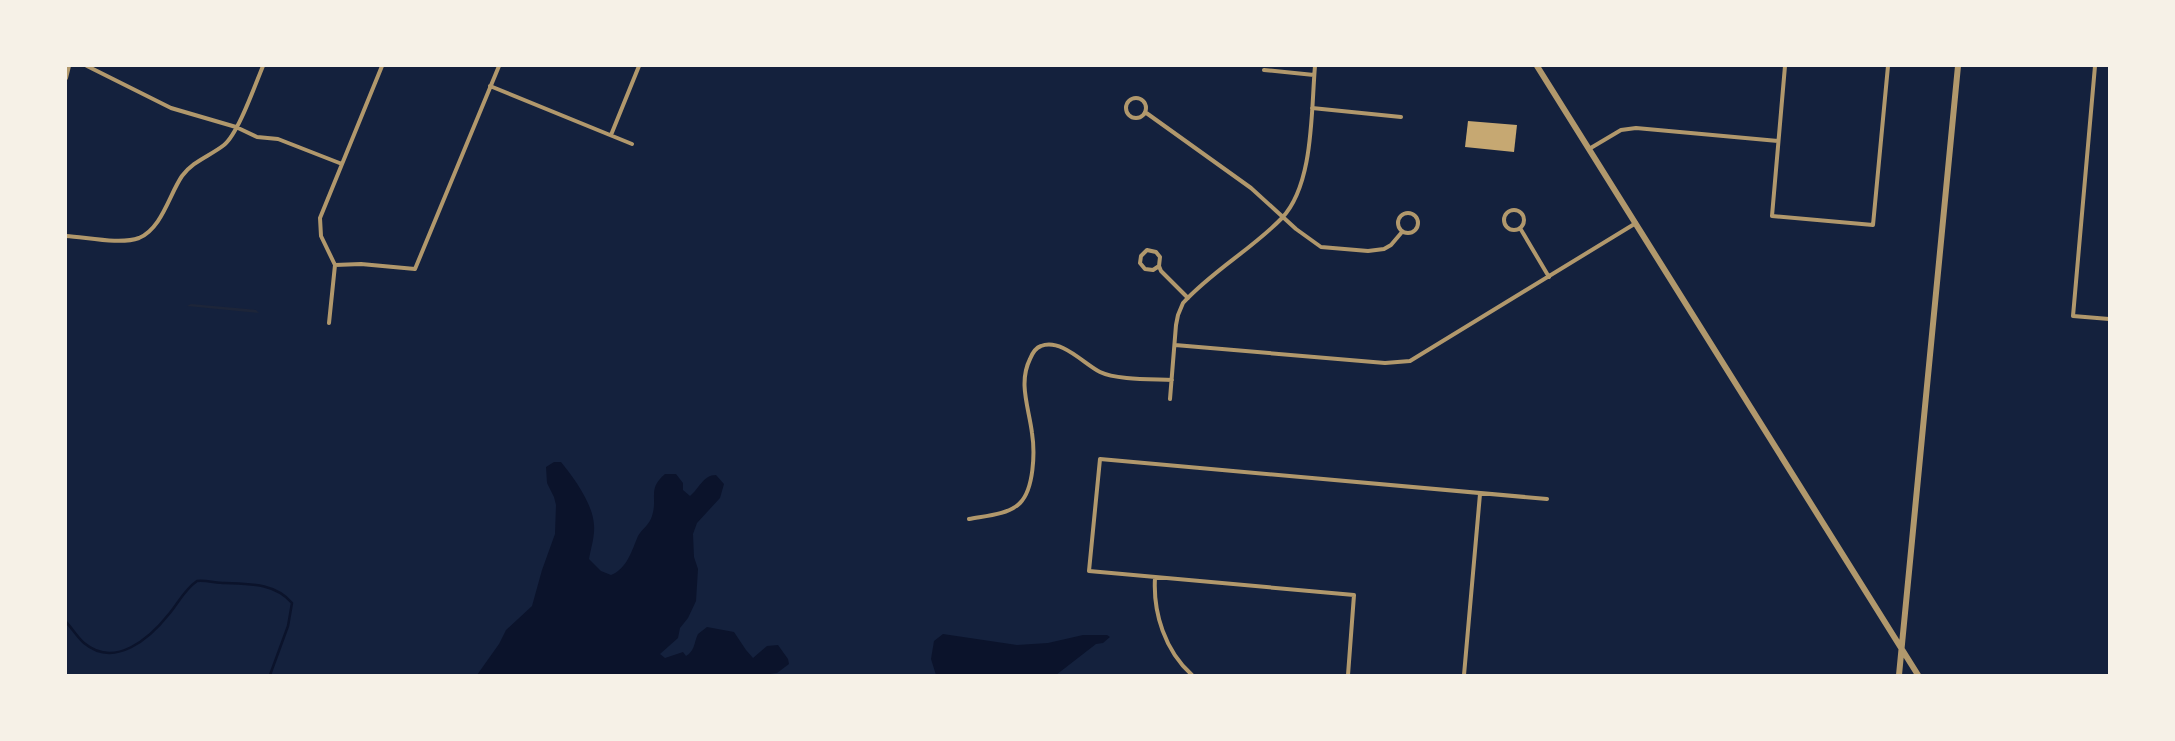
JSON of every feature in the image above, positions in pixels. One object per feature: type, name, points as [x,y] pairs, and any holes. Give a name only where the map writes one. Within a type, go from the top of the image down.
[{"type":"street","points":[[66,78],[69,66]]},
{"type":"street","points":[[87,66],[171,108],[236,127],[257,137],[278,139],[342,164]]},
{"type":"street","points":[[66,236],[130,241],[141,237],[157,222],[183,176],[192,166],[225,145],[243,114],[263,66]]},
{"type":"street","points":[[329,324],[335,265],[321,236],[320,218],[382,66]]},
{"type":"street","points":[[335,265],[361,264],[415,269],[499,66]]},
{"type":"street","points":[[611,135],[639,66]]},
{"type":"street","points":[[1170,399],[1178,315],[1188,298],[1283,217],[1300,190],[1305,174],[1315,66]]},
{"type":"street","points":[[1537,66],[1918,675]]},
{"type":"street","points":[[1785,66],[1772,216],[1873,225],[1888,66]]},
{"type":"street","points":[[1899,675],[1958,66]]},
{"type":"street","points":[[2095,66],[2073,316],[2109,319]]},
{"type":"street","points":[[1264,70],[1314,75]]},
{"type":"street","points":[[490,86],[632,144]]},
{"type":"street","points":[[1134,98],[1141,99],[1145,104],[1144,112],[1137,118],[1131,116],[1126,110],[1127,102],[1134,98]]},
{"type":"street","points":[[1312,108],[1401,117]]},
{"type":"street","points":[[1144,112],[1251,188],[1309,239],[1326,248],[1368,251],[1384,249],[1391,245],[1402,232]]},
{"type":"street","points":[[1589,149],[1620,130],[1636,128],[1778,141]]},
{"type":"street","points":[[1514,210],[1522,214],[1524,222],[1520,228],[1511,229],[1507,226],[1505,217],[1508,212],[1514,210]]},
{"type":"street","points":[[1406,213],[1414,215],[1418,222],[1416,229],[1411,233],[1402,232],[1398,227],[1398,218],[1406,213]]},
{"type":"street","points":[[1175,345],[1385,363],[1410,362],[1636,224]]},
{"type":"street","points":[[1520,228],[1549,277]]},
{"type":"street","points":[[1158,266],[1150,270],[1143,268],[1140,259],[1143,253],[1150,250],[1156,252],[1160,260],[1158,266],[1161,271],[1188,298]]},
{"type":"street","points":[[969,519],[1010,509],[1020,504],[1027,493],[1033,452],[1032,433],[1024,397],[1025,369],[1032,353],[1038,348],[1048,345],[1062,348],[1105,374],[1172,380]]},
{"type":"street","points":[[1348,675],[1354,595],[1089,571],[1100,459],[1547,499]]},
{"type":"street","points":[[1464,675],[1480,494]]},
{"type":"street","points":[[1156,578],[1156,608],[1164,635],[1176,657],[1192,675]]},
{"type":"shaded area","points":[[191,304],[256,310],[259,313],[187,306]]},
{"type":"shaded area","points":[[554,462],[561,462],[577,483],[587,500],[593,517],[594,529],[589,559],[601,571],[611,575],[617,572],[625,564],[638,536],[651,519],[654,510],[654,494],[656,484],[665,474],[676,474],[683,483],[683,490],[690,496],[704,480],[708,477],[716,475],[724,484],[720,498],[697,523],[693,534],[694,557],[698,569],[696,601],[688,618],[680,628],[678,638],[660,654],[665,658],[683,652],[686,656],[693,649],[698,634],[707,627],[734,632],[753,658],[767,646],[778,645],[788,659],[789,664],[777,673],[764,675],[477,675],[499,644],[506,630],[532,606],[542,570],[555,534],[556,505],[547,483],[546,467]]},
{"type":"shaded area","points":[[943,634],[1017,645],[1048,643],[1083,635],[1107,635],[1110,637],[1103,643],[1096,644],[1056,675],[936,675],[931,659],[934,641]]},
{"type":"building","points":[[1468,121],[1517,125],[1514,152],[1465,147]]},
{"type":"waterway","points":[[66,622],[81,641],[96,650],[108,653],[120,652],[142,641],[152,632],[169,614],[185,592],[197,581],[252,584],[270,588],[285,596],[292,603],[288,626],[270,675]]}]
